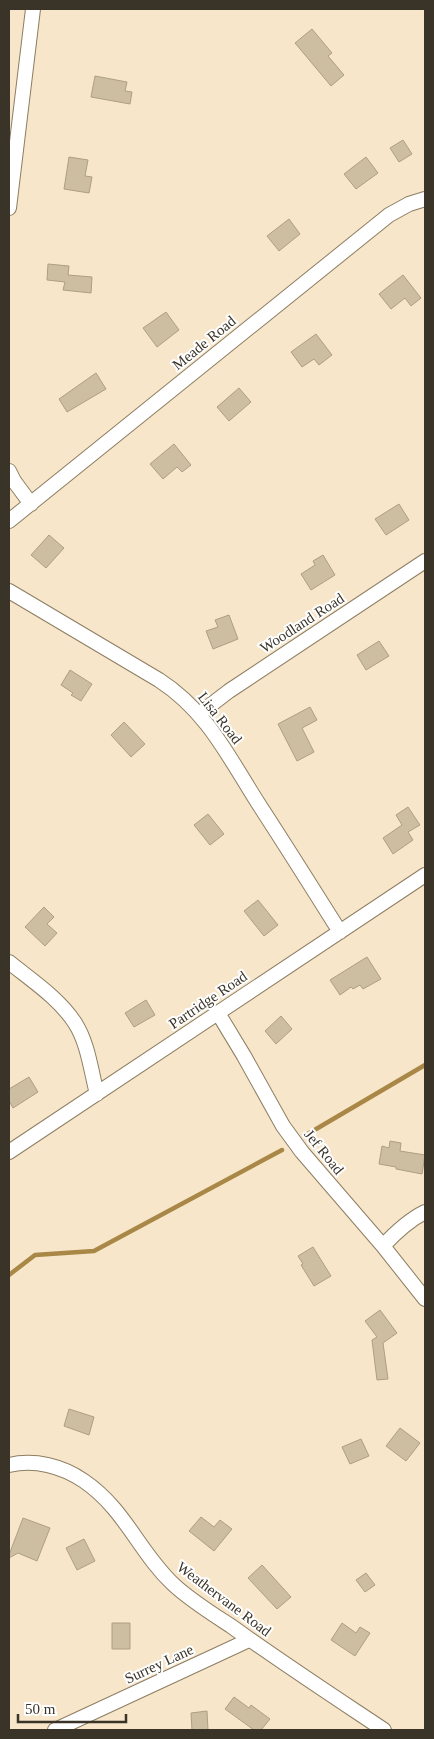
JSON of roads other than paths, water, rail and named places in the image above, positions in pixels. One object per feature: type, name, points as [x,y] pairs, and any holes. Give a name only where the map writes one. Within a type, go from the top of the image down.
[{"type":"street","points":[[9,208],[33,9]]},
{"type":"street","name":"Meade Road","points":[[9,521],[389,215],[408,204],[425,199]]},
{"type":"street","points":[[9,471],[31,504]]},
{"type":"street","name":"Woodland Road","points":[[199,714],[229,691],[425,561]]},
{"type":"street","name":"Lisa Road","points":[[9,591],[167,686],[188,702],[217,736],[340,932]]},
{"type":"street","name":"Partridge Road","points":[[9,1152],[425,875]]},
{"type":"street","points":[[9,962],[56,1001],[75,1023],[86,1047],[97,1094]]},
{"type":"street","name":"Jef Road","points":[[218,1013],[283,1126],[302,1152],[383,1246],[425,1299]]},
{"type":"street","points":[[383,1246],[414,1218],[425,1212]]},
{"type":"street","name":"Weathervane Road","points":[[9,1465],[29,1463],[54,1466],[86,1482],[105,1497],[128,1525],[152,1560],[172,1583],[249,1640],[384,1730]]},
{"type":"street","name":"Surrey Lane","points":[[55,1730],[249,1640]]},
{"type":"waterway","points":[[306,1135],[425,1065]]},
{"type":"waterway","points":[[9,1275],[35,1255],[94,1251],[282,1150]]}]
